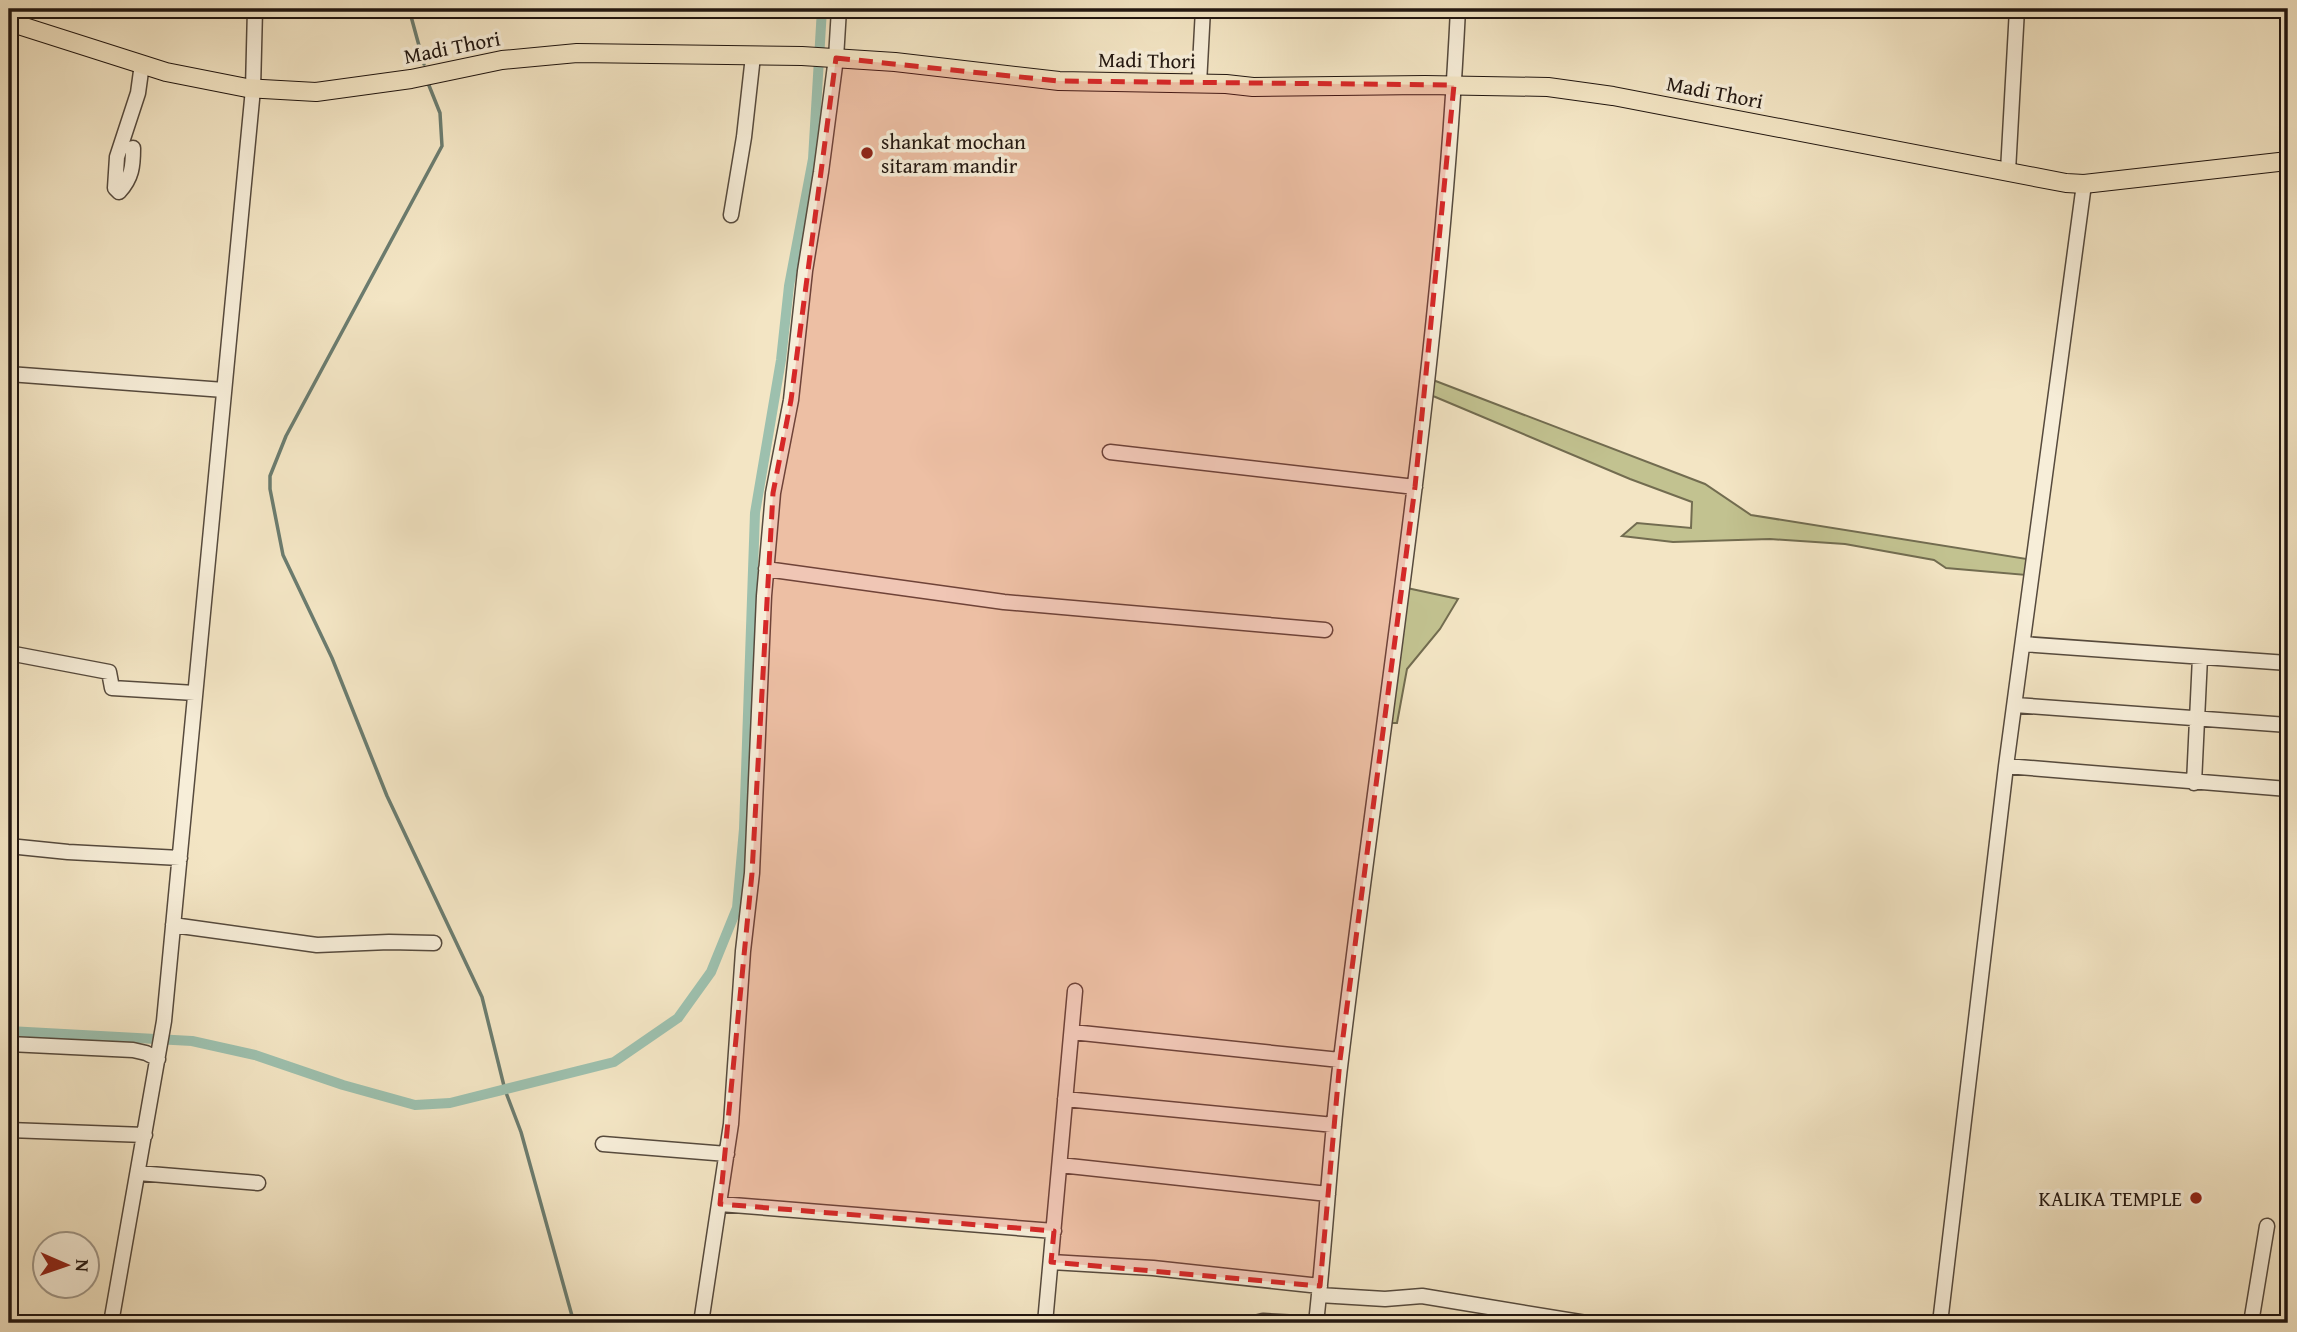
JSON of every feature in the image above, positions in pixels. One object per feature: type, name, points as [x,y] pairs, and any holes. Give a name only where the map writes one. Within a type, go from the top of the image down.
[{"type":"main road","name":"Madi Thori","points":[[9,22],[166,72],[253,89],[316,92],[411,79],[502,60],[577,53],[806,56],[895,62],[1059,81],[1253,87],[1548,87],[1613,96],[2084,184],[2288,161]]},
{"type":"street","points":[[111,1323],[164,1021],[253,89],[255,9]]},
{"type":"street","points":[[701,1323],[727,1154],[752,873],[766,569],[773,493],[791,400],[839,9]]},
{"type":"street","points":[[1199,84],[1203,9]]},
{"type":"street","points":[[1316,1323],[1340,1060],[1415,487],[1438,271],[1458,9]]},
{"type":"street","points":[[2008,171],[2017,9]]},
{"type":"street","points":[[732,215],[744,137],[752,56]]},
{"type":"street","points":[[132,148],[133,164],[129,181],[119,192],[115,188],[117,157],[138,93],[142,64]]},
{"type":"street","points":[[1940,1323],[2006,766],[2084,184]]},
{"type":"street","points":[[9,374],[224,390]]},
{"type":"street","points":[[1110,452],[1415,487]]},
{"type":"street","points":[[766,569],[1004,602],[1325,630]]},
{"type":"street","points":[[2023,644],[2288,663]]},
{"type":"street","points":[[9,653],[109,672],[112,688],[195,692]]},
{"type":"street","points":[[2194,783],[2200,657]]},
{"type":"street","points":[[2015,705],[2288,724]]},
{"type":"street","points":[[2006,766],[2288,789]]},
{"type":"street","points":[[9,846],[180,858]]},
{"type":"street","points":[[173,925],[317,945],[434,943]]},
{"type":"street","points":[[1045,1323],[1075,991]]},
{"type":"street","points":[[1072,1032],[1340,1060]]},
{"type":"street","points":[[9,1044],[105,1048],[158,1056]]},
{"type":"street","points":[[1065,1099],[1334,1125]]},
{"type":"street","points":[[9,1130],[145,1135]]},
{"type":"street","points":[[603,1144],[727,1154]]},
{"type":"street","points":[[1059,1165],[1328,1194]]},
{"type":"street","points":[[138,1173],[258,1183]]},
{"type":"street","points":[[720,1204],[1054,1231]]},
{"type":"street","points":[[2251,1323],[2267,1226]]},
{"type":"street","points":[[1051,1262],[1153,1268],[1385,1299],[1422,1296],[1586,1323]]},
{"type":"street","points":[[1255,1323],[1298,1323]]},
{"type":"highlighted area","points":[[836,58],[1059,81],[1454,85],[1415,487],[1340,1060],[1320,1286],[1051,1262],[1054,1231],[720,1204],[752,873],[773,493],[791,400]]},
{"type":"green space","points":[[1433,380],[1705,484],[1751,515],[2027,559],[2026,575],[1946,568],[1934,560],[1845,544],[1770,539],[1673,542],[1622,536],[1637,523],[1691,528],[1692,502],[1630,479],[1433,396]]},
{"type":"green space","points":[[1407,588],[1458,599],[1440,629],[1407,669],[1397,723],[1389,723]]},
{"type":"waterway","points":[[409,9],[424,64]]},
{"type":"waterway","points":[[9,1031],[192,1041],[255,1055],[343,1085],[415,1105],[450,1103],[614,1062],[678,1018],[711,972],[737,908],[744,829],[755,513],[781,360],[789,286],[813,159],[822,9]]},
{"type":"waterway","points":[[428,83],[440,113],[442,146],[286,436],[270,476],[270,489],[283,555],[332,658],[387,796],[482,997],[505,1090],[521,1132],[574,1323]]},
{"type":"place","name":"shankat mochan sitaram mandir","points":[[867,153]]},
{"type":"place","name":"KALIKA TEMPLE","points":[[2196,1198]]}]
